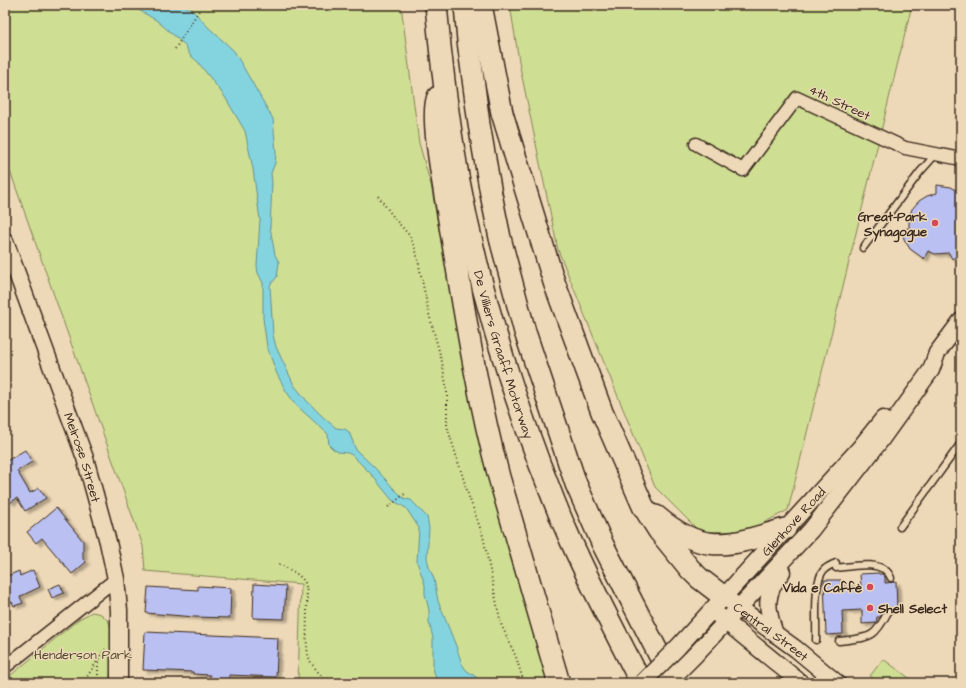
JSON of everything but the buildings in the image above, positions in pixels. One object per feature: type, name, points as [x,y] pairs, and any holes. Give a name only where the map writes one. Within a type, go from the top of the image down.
[{"type":"highway","name":"De Villiers Graaff Motorway","points":[[436,5],[445,85],[458,176],[473,247],[499,345],[523,419],[566,530],[595,593],[642,683]]},
{"type":"highway","points":[[465,5],[468,41],[479,124],[491,194],[500,238],[525,332],[576,484],[603,545],[674,683]]},
{"type":"highway","points":[[481,5],[502,113],[554,282],[602,412],[643,506],[660,531],[686,564],[725,604]]},
{"type":"highway","points":[[445,85],[436,100],[437,135],[469,338],[493,455],[559,682]]},
{"type":"highway","points":[[643,506],[662,522],[685,536],[697,541],[715,545],[731,544],[785,529]]},
{"type":"main road","name":"Melrose Street","points":[[5,241],[85,458],[108,542],[116,579],[119,626],[119,683]]},
{"type":"main road","name":"Glenhove Road","points":[[642,683],[725,604],[793,549],[811,530],[880,441],[931,370],[937,354],[961,321]]},
{"type":"main road","name":"Glenhove Road","points":[[667,683],[694,656],[725,621],[725,604],[785,529],[859,449],[899,400],[927,361],[937,354]]},
{"type":"main road","points":[[775,634],[770,619],[769,608],[771,589],[774,582],[790,560],[793,549]]},
{"type":"main road","name":"Central Street","points":[[725,604],[775,634],[796,649],[837,683]]},
{"type":"main road","name":"Central Street","points":[[725,621],[802,683]]},
{"type":"street","name":"4th Street","points":[[696,144],[743,170],[797,98],[905,148],[961,159]]},
{"type":"street","points":[[5,667],[116,579]]},
{"type":"lane","points":[[863,248],[920,172],[936,154]]},
{"type":"lane","points":[[900,527],[961,443]]},
{"type":"lane","points":[[816,640],[817,584],[822,572],[827,567],[836,565],[863,565],[877,567],[888,572],[891,578]]},
{"type":"lane","points":[[839,641],[872,636],[888,612]]},
{"type":"path","points":[[175,49],[200,9]]},
{"type":"path","points":[[378,196],[410,236],[416,252],[429,314],[442,362],[447,391],[447,426],[483,536],[501,624],[516,657],[524,683]]},
{"type":"path","points":[[388,507],[406,493]]},
{"type":"path","points":[[279,564],[299,575],[306,583],[306,633],[309,659],[327,683]]},
{"type":"path","points":[[83,683],[119,626]]},
{"type":"path","points":[[98,659],[98,683]]},
{"type":"green space","points":[[5,5],[401,5],[419,143],[431,185],[468,391],[496,500],[550,683],[298,683],[301,584],[145,571],[143,546],[5,157]]},
{"type":"green space","points":[[510,5],[912,5],[788,510],[748,531],[700,532],[655,487],[558,250],[520,67]]},
{"type":"green space","name":"Henderson Park","points":[[92,612],[101,614],[109,622],[112,632],[110,683],[5,683],[5,680],[79,619]]},
{"type":"green space","points":[[883,659],[916,683],[880,683],[870,676]]},
{"type":"water","points":[[130,5],[184,5],[192,10],[234,51],[273,119],[276,153],[275,163],[271,173],[270,227],[275,255],[279,262],[277,277],[270,285],[273,335],[276,347],[294,385],[307,401],[336,428],[345,429],[349,432],[356,450],[396,491],[405,499],[411,500],[427,517],[429,528],[427,558],[434,579],[438,601],[462,664],[466,670],[476,677],[479,683],[437,683],[433,668],[433,638],[429,622],[429,610],[425,594],[425,585],[417,562],[419,528],[406,508],[392,500],[371,474],[352,455],[338,452],[329,445],[328,434],[296,405],[286,391],[277,374],[267,347],[263,318],[263,283],[258,273],[257,266],[260,220],[253,169],[245,131],[225,97],[198,62],[190,55],[185,45],[156,20]]},
{"type":"place","name":"Great-Park Synagogue","points":[[935,223]]},
{"type":"place","name":"Vida e Caffè","points":[[870,587]]},
{"type":"place","name":"Shell Select","points":[[870,608]]}]
